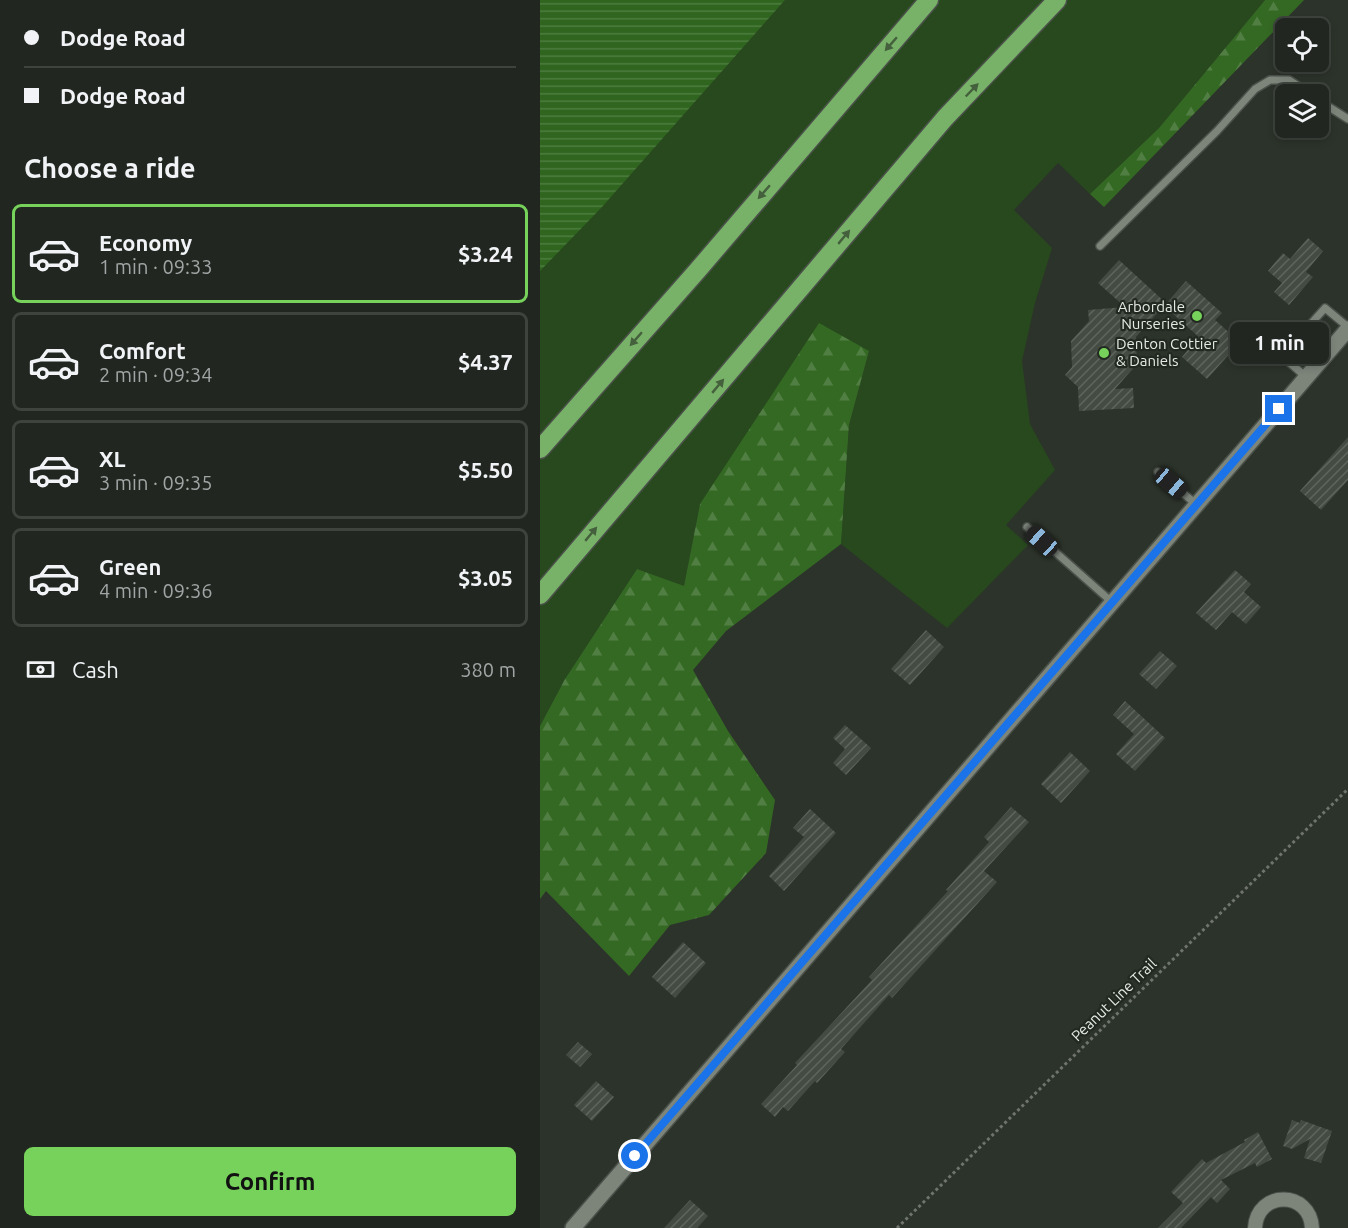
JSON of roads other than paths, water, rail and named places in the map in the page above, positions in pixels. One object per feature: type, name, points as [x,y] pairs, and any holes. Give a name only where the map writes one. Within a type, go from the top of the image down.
[{"type":"highway","points":[[544,442],[697,271],[930,0]]},
{"type":"highway","points":[[540,595],[945,118],[1058,0]]},
{"type":"highway","points":[[540,606],[567,563]]},
{"type":"street","points":[[573,1228],[1348,328]]},
{"type":"street","points":[[1255,1228],[1258,1215],[1264,1207],[1273,1201],[1282,1199],[1292,1200],[1301,1205],[1308,1212],[1312,1228]]},
{"type":"lane","points":[[1100,246],[1217,131],[1255,89],[1270,80],[1289,80],[1295,84]]},
{"type":"lane","points":[[1329,107],[1348,119]]},
{"type":"lane","points":[[1282,356],[1325,308],[1348,328]]},
{"type":"lane","points":[[1267,350],[1282,356],[1307,377]]},
{"type":"lane","points":[[1158,472],[1197,505]]},
{"type":"lane","points":[[1027,527],[1113,603]]},
{"type":"place","name":"Arbordale Nurseries","points":[[1197,316]]},
{"type":"place","name":"Denton Cottier & Daniels","points":[[1104,353]]}]
